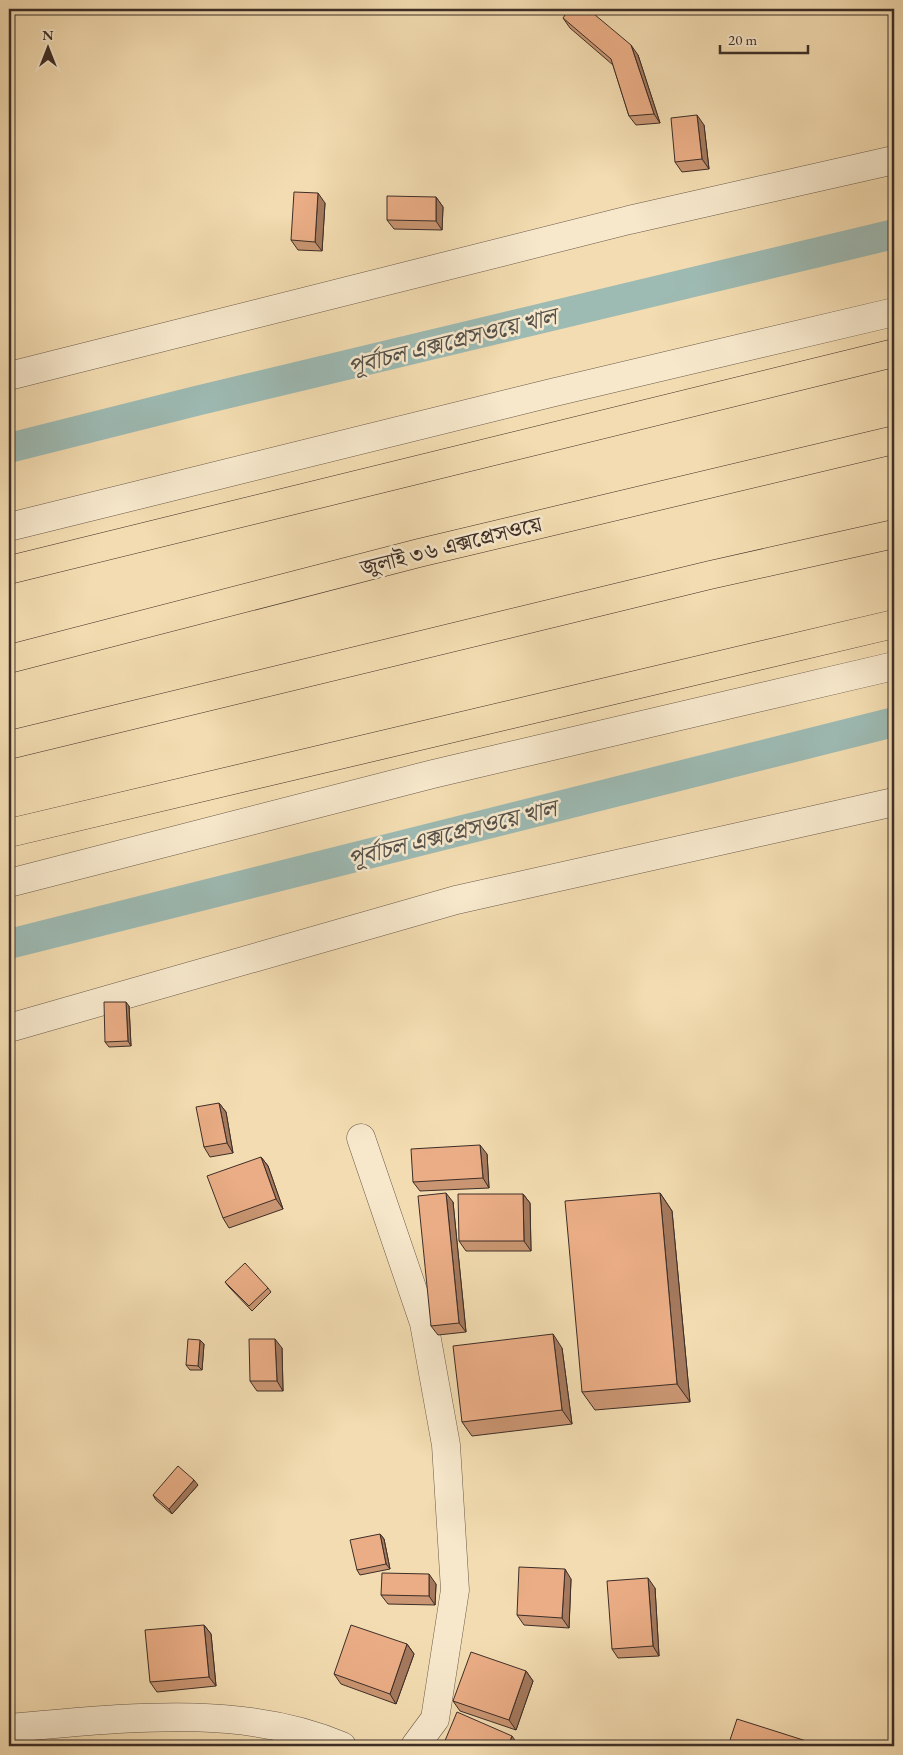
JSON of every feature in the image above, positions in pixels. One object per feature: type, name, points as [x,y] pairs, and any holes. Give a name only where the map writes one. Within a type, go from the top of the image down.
[{"type":"main road","points":[[9,570],[894,353]]},
{"type":"main road","name":"জুলাই ৩৬ এক্সপ্রেসওয়ে","points":[[9,659],[419,553],[894,440]]},
{"type":"main road","points":[[9,745],[710,575],[894,534]]},
{"type":"main road","points":[[9,833],[894,624]]},
{"type":"street","points":[[9,376],[629,220],[894,160]]},
{"type":"street","points":[[9,527],[551,392],[894,312]]},
{"type":"street","points":[[9,883],[433,774],[894,666]]},
{"type":"street","points":[[9,1028],[456,900],[894,802]]},
{"type":"street","points":[[361,1138],[424,1323],[446,1445],[455,1590],[435,1719],[415,1746]]},
{"type":"street","points":[[9,1728],[123,1720],[199,1718],[273,1725],[340,1746]]},
{"type":"building","points":[[569,9],[588,9],[631,45],[654,114],[629,116],[611,59],[563,18]]},
{"type":"building","points":[[697,115],[702,159],[675,162],[671,118]]},
{"type":"building","points":[[294,192],[318,193],[315,242],[291,240]]},
{"type":"building","points":[[387,196],[436,197],[436,221],[387,220]]},
{"type":"building","points":[[104,1002],[126,1002],[128,1041],[105,1042]]},
{"type":"building","points":[[219,1103],[227,1143],[204,1147],[196,1107]]},
{"type":"building","points":[[480,1145],[483,1178],[413,1182],[411,1149]]},
{"type":"building","points":[[261,1157],[276,1199],[223,1218],[207,1176]]},
{"type":"building","points":[[446,1193],[459,1323],[431,1326],[418,1196]]},
{"type":"building","points":[[660,1193],[677,1384],[582,1392],[565,1201]]},
{"type":"building","points":[[458,1194],[523,1194],[524,1241],[459,1241]]},
{"type":"building","points":[[245,1263],[268,1288],[249,1306],[225,1282]]},
{"type":"building","points":[[553,1334],[562,1410],[462,1422],[453,1346]]},
{"type":"building","points":[[188,1339],[200,1340],[198,1366],[186,1365]]},
{"type":"building","points":[[249,1339],[275,1339],[277,1381],[250,1381]]},
{"type":"building","points":[[178,1466],[194,1480],[169,1509],[153,1495]]},
{"type":"building","points":[[380,1534],[386,1564],[357,1570],[350,1540]]},
{"type":"building","points":[[519,1567],[565,1569],[562,1618],[517,1615]]},
{"type":"building","points":[[382,1573],[429,1574],[429,1596],[381,1595]]},
{"type":"building","points":[[648,1578],[653,1646],[612,1649],[607,1581]]},
{"type":"building","points":[[204,1625],[209,1677],[150,1682],[145,1630]]},
{"type":"building","points":[[351,1625],[407,1644],[390,1694],[334,1674]]},
{"type":"building","points":[[471,1652],[526,1671],[509,1720],[453,1701]]},
{"type":"building","points":[[457,1712],[512,1736],[508,1746],[452,1746],[444,1743]]},
{"type":"building","points":[[737,1719],[822,1746],[728,1746]]},
{"type":"waterway","name":"পূর্বাচল এক্সপ্রেসওয়ে খাল","points":[[9,448],[196,401],[894,234]]},
{"type":"waterway","name":"পূর্বাচল এক্সপ্রেসওয়ে খাল","points":[[9,944],[894,722]]}]
